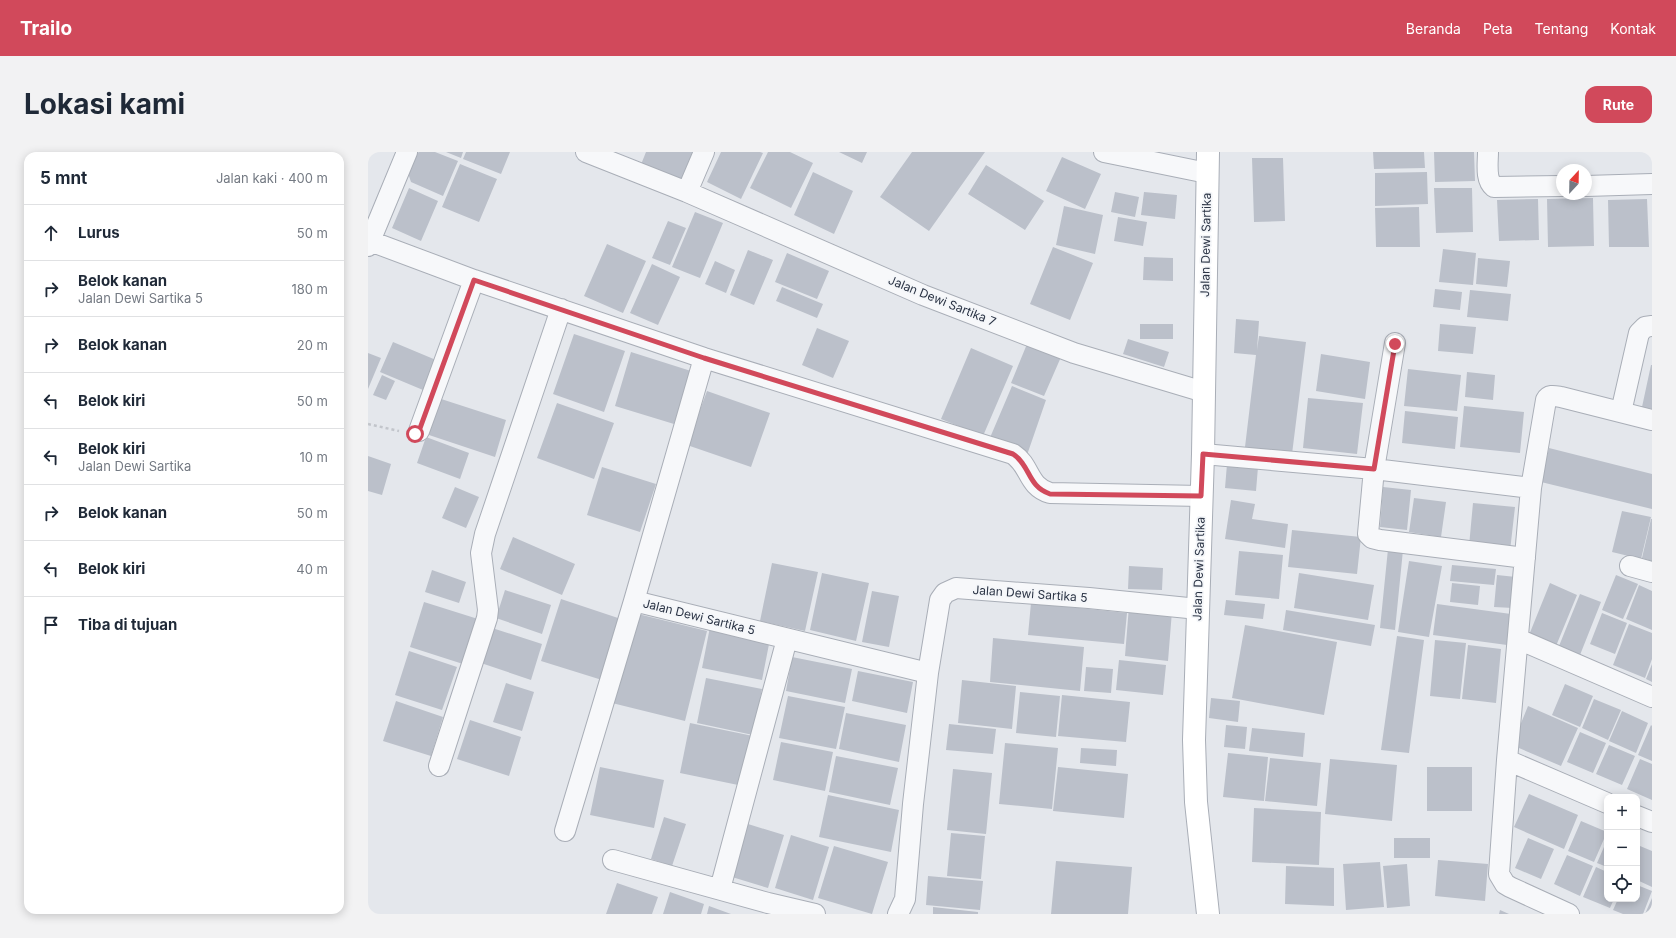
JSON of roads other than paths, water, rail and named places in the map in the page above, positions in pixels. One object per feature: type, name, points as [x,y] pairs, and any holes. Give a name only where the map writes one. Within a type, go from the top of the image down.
[{"type":"main road","name":"Jalan Dewi Sartika","points":[[1208,152],[1203,454],[1198,609],[1195,781],[1208,914]]},
{"type":"street","name":"Jalan Dewi Sartika 7","points":[[586,152],[687,192],[923,295],[1074,353],[1204,392]]},
{"type":"street","points":[[687,192],[704,152]]},
{"type":"street","points":[[1104,152],[1207,173]]},
{"type":"street","points":[[1488,152],[1488,175],[1490,184],[1494,187],[1556,186]]},
{"type":"street","points":[[399,154],[369,243],[704,358],[1013,454],[1021,460],[1036,486],[1050,494],[1201,496]]},
{"type":"street","points":[[1592,186],[1652,184]]},
{"type":"street","points":[[419,431],[474,280]]},
{"type":"street","points":[[439,766],[487,618],[488,610],[482,553],[485,534],[561,309]]},
{"type":"street","points":[[1621,412],[1639,333],[1645,327],[1652,326]]},
{"type":"street","points":[[1395,344],[1374,469],[1368,534],[1372,538],[1525,558]]},
{"type":"street","points":[[565,831],[634,601],[704,358]]},
{"type":"street","points":[[1569,914],[1510,887],[1505,884],[1499,874],[1507,760],[1531,488],[1546,400],[1548,397],[1562,397],[1652,420]]},
{"type":"street","points":[[1203,454],[1374,469],[1531,488]]},
{"type":"street","points":[[1630,566],[1652,572]]},
{"type":"street","name":"Jalan Dewi Sartika 5","points":[[898,914],[905,899],[913,804],[928,673],[942,595],[949,590],[956,588],[1081,597],[1198,609]]},
{"type":"street","name":"Jalan Dewi Sartika 5","points":[[634,601],[928,673]]},
{"type":"street","points":[[720,889],[787,639]]},
{"type":"street","points":[[1518,639],[1652,697]]},
{"type":"street","points":[[1507,760],[1604,802]]},
{"type":"street","points":[[1640,817],[1652,822]]},
{"type":"street","points":[[613,860],[720,889],[766,908],[815,914]]}]
